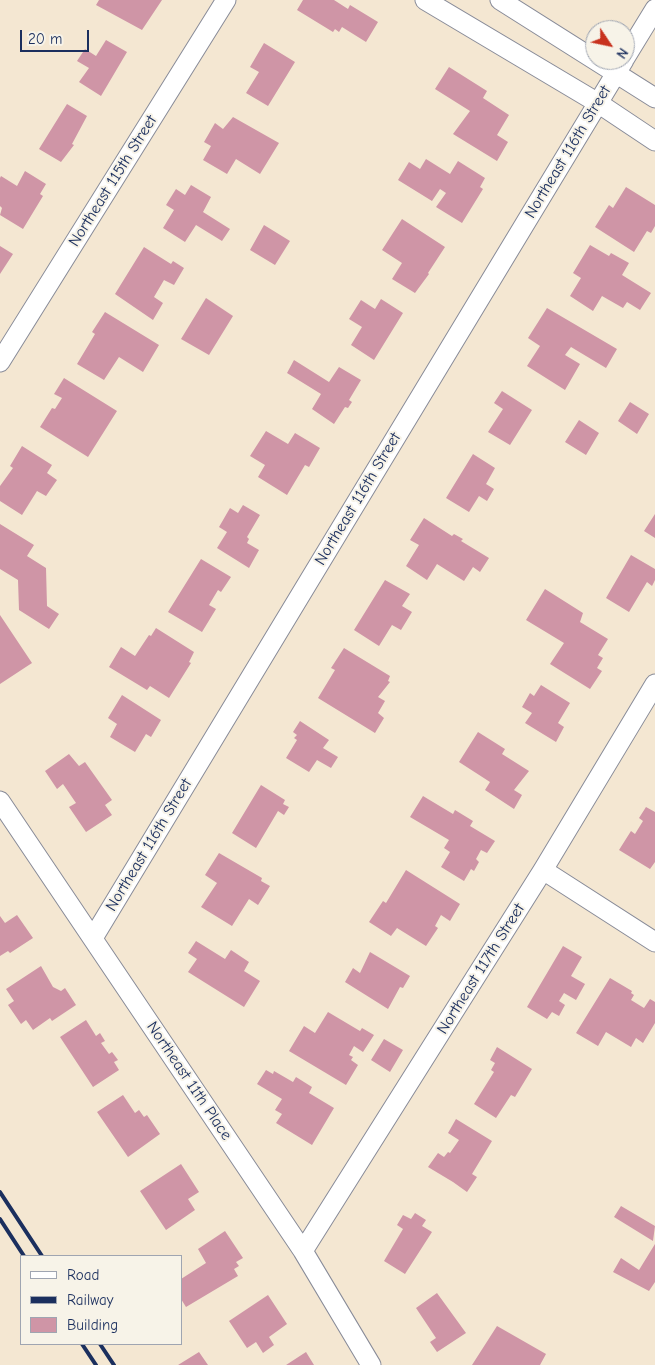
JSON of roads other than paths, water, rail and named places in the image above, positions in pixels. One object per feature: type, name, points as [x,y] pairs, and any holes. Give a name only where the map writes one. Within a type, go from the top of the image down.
[{"type":"street","name":"Northeast 115th Street","points":[[0,362],[226,0]]},
{"type":"street","points":[[425,0],[598,103],[655,140]]},
{"type":"street","points":[[500,0],[585,45]]},
{"type":"street","name":"Northeast 116th Street","points":[[635,41],[655,9]]},
{"type":"street","name":"Northeast 116th Street","points":[[93,938],[617,70]]},
{"type":"street","points":[[627,70],[655,98]]},
{"type":"street","name":"Northeast 117th Street","points":[[303,1250],[543,870],[655,684]]},
{"type":"street","name":"Northeast 11th Place","points":[[0,801],[303,1250],[371,1365]]},
{"type":"street","points":[[543,870],[655,942]]},
{"type":"railway","points":[[0,1192],[41,1255]]},
{"type":"railway","points":[[0,1219],[23,1255]]},
{"type":"railway","points":[[83,1345],[96,1365]]},
{"type":"railway","points":[[101,1345],[114,1365]]}]
